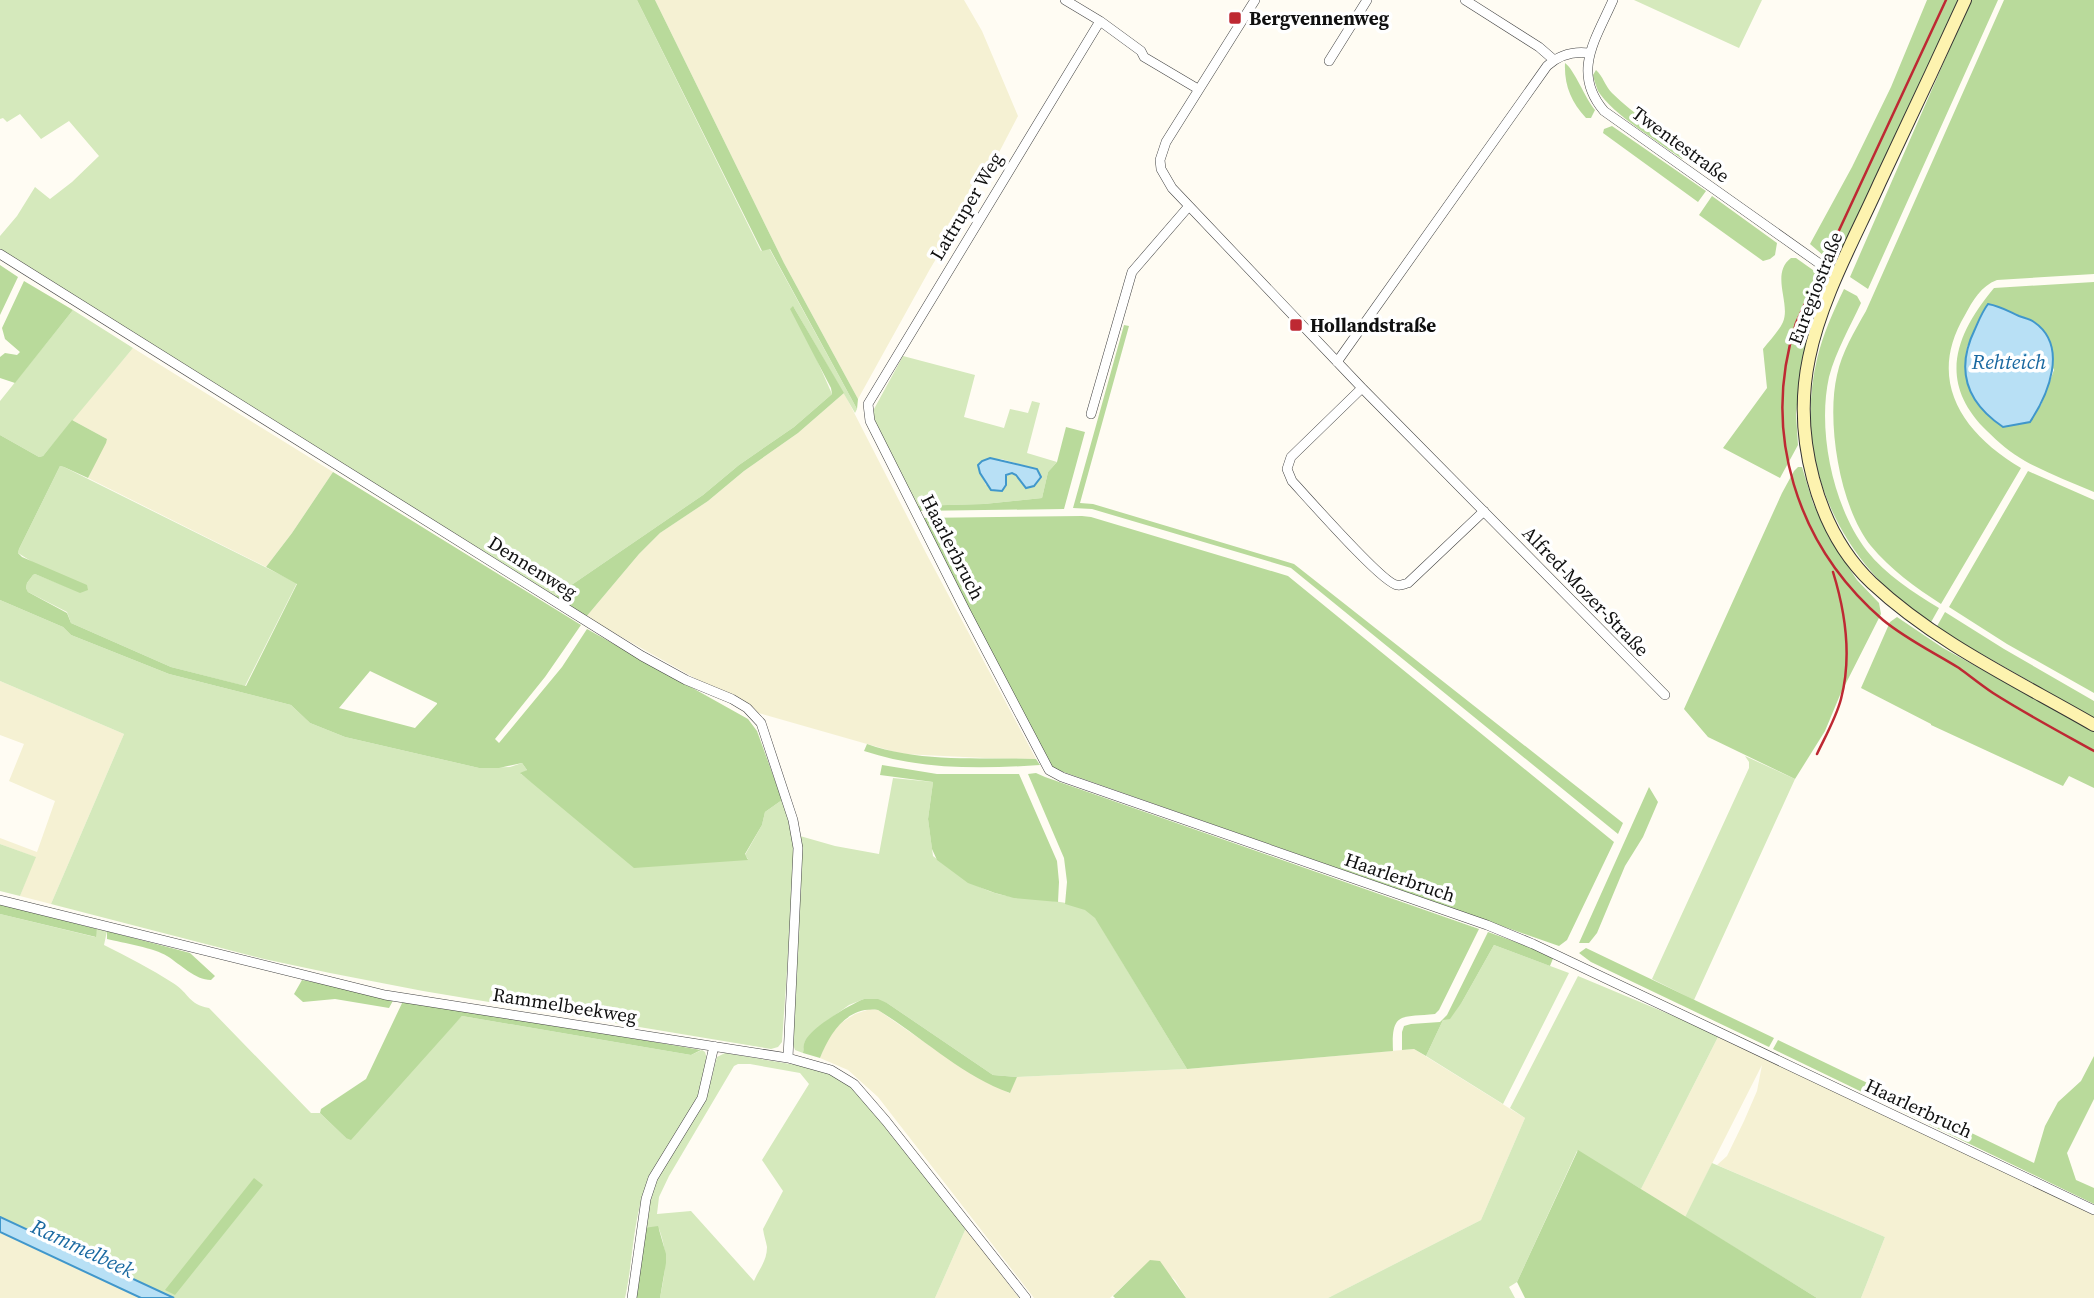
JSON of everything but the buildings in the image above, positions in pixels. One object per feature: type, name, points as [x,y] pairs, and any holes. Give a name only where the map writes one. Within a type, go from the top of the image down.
[{"type":"main road","name":"Euregiostraße","points":[[1965,0],[1837,276],[1818,326],[1808,358],[1805,389],[1806,446],[1812,481],[1829,521],[1852,561],[1871,582],[1918,622],[2094,725]]},
{"type":"street","points":[[1065,0],[1100,21],[1141,51],[1144,57],[1198,89]]},
{"type":"street","name":"Alfred-Mozer-Straße","points":[[1255,0],[1166,142],[1160,160],[1166,179],[1362,388],[1665,695]]},
{"type":"street","points":[[1329,61],[1367,0]]},
{"type":"street","points":[[1465,0],[1539,47],[1554,60]]},
{"type":"street","name":"Twentestraße","points":[[1613,0],[1589,53],[1587,78],[1591,91],[1604,111],[1837,276]]},
{"type":"street","name":"Lattruper Weg","points":[[867,412],[869,399],[1100,21]]},
{"type":"street","points":[[1337,362],[1547,66],[1554,60],[1575,52],[1589,53]]},
{"type":"street","points":[[1091,414],[1132,272],[1189,206]]},
{"type":"street","name":"Dennenweg","points":[[0,254],[642,656],[747,708],[761,723],[793,820],[798,848],[788,1058]]},
{"type":"street","points":[[1362,388],[1291,457],[1287,469],[1292,481],[1364,557],[1390,582],[1397,585],[1408,583],[1484,511]]},
{"type":"street","name":"Haarlerbruch","points":[[867,412],[965,610],[1045,763],[1055,775],[1487,925],[1534,944],[2094,1210]]},
{"type":"street","name":"Rammelbeekweg","points":[[0,900],[385,995],[788,1058],[831,1070],[854,1084],[886,1121],[1026,1298]]},
{"type":"street","points":[[632,1298],[646,1199],[653,1178],[702,1098],[714,1046]]},
{"type":"shaded area","points":[[655,0],[964,0],[982,31],[1018,116],[858,399],[784,263]]},
{"type":"shaded area","points":[[133,348],[333,472],[266,567],[88,478],[107,439],[72,420]]},
{"type":"shaded area","points":[[844,393],[1036,759],[902,754],[755,712],[586,617],[660,533],[708,501],[744,471],[798,433]]},
{"type":"shaded area","points":[[0,681],[124,734],[51,904],[20,896],[35,857],[0,844],[0,838],[37,852],[55,801],[9,781],[24,744],[0,735]]},
{"type":"shaded area","points":[[870,1009],[878,1010],[965,1070],[1009,1093],[1017,1077],[1187,1069],[1414,1049],[1525,1118],[1481,1220],[1328,1298],[1186,1298],[1175,1280],[1151,1260],[1110,1298],[1034,1298],[878,1097],[848,1070],[820,1058],[828,1038],[841,1023]]},
{"type":"shaded area","points":[[1719,1035],[2094,1215],[2094,1298],[1861,1298],[1885,1237],[1717,1165],[1727,1156],[1744,1121],[1757,1091],[1762,1065],[1685,1217],[1641,1189]]},
{"type":"shaded area","points":[[966,1228],[1019,1298],[935,1298]]},
{"type":"shaded area","points":[[0,1232],[141,1298],[0,1298]]},
{"type":"green space","points":[[0,0],[637,0],[761,251],[769,248],[857,409],[855,413],[793,306],[832,394],[794,427],[739,465],[703,495],[554,597],[0,252],[0,236],[17,216],[35,187],[50,199],[99,156],[69,121],[41,139],[20,114],[7,122],[3,118],[0,119]]},
{"type":"green space","points":[[637,0],[655,0],[784,263],[858,399],[857,409],[770,249],[762,251]]},
{"type":"green space","points":[[1634,0],[1762,0],[1739,48]]},
{"type":"green space","points":[[1927,0],[1958,0],[1845,253],[1831,262],[1810,244],[1891,87]]},
{"type":"green space","points":[[1971,0],[1998,0],[1868,289],[1850,277]]},
{"type":"green space","points":[[2004,0],[2094,0],[2094,274],[1997,280],[1982,290],[1965,315],[1954,339],[1949,361],[1950,383],[1956,403],[1982,438],[2021,468],[1941,604],[1886,563],[1860,530],[1851,510],[1838,464],[1833,416],[1834,394],[1845,350],[1866,311]]},
{"type":"green space","points":[[1565,63],[1595,110],[1591,118],[1586,118],[1572,99],[1567,86]]},
{"type":"green space","points":[[1596,70],[1621,101],[1688,150],[1682,159],[1625,118],[1605,100],[1594,81]]},
{"type":"green space","points":[[1612,126],[1706,191],[1698,202],[1603,133],[1604,129]]},
{"type":"green space","points":[[1712,196],[1777,243],[1775,255],[1763,261],[1699,215]]},
{"type":"green space","points":[[1791,258],[1796,258],[1820,275],[1824,297],[1801,365],[1796,414],[1798,445],[1780,478],[1723,448],[1767,388],[1763,349],[1783,322],[1785,306],[1782,272]]},
{"type":"green space","points":[[0,265],[18,277],[0,315]]},
{"type":"green space","points":[[24,281],[73,310],[15,383],[0,378],[0,357],[5,353],[17,355],[20,352],[5,339],[2,328]]},
{"type":"green space","points":[[2094,282],[2094,492],[2033,465],[2010,451],[1971,413],[1962,395],[1957,377],[1961,341],[1969,323],[1994,288]],"holes":[[[2018,316],[2033,321],[2054,370],[2041,405],[2030,422],[2003,427],[1976,402],[1966,372],[1967,346]]]},
{"type":"green space","points":[[1844,289],[1857,296],[1861,303],[1839,348],[1829,377],[1825,421],[1831,468],[1845,513],[1867,551],[1891,575],[1939,608],[1930,624],[1899,600],[1872,572],[1849,542],[1831,509],[1819,474],[1812,437],[1811,398],[1819,350]]},
{"type":"green space","points":[[793,306],[844,393],[798,433],[744,471],[708,501],[660,533],[586,617],[554,597],[703,495],[739,465],[794,427],[832,394],[790,309]]},
{"type":"green space","points":[[73,310],[133,348],[43,456],[39,457],[0,435],[0,401]]},
{"type":"green space","points":[[1124,325],[1129,326],[1080,503],[1093,504],[1294,564],[1623,823],[1618,834],[1291,568],[1092,509],[1073,508]]},
{"type":"green space","points":[[903,356],[975,375],[964,417],[1004,428],[1010,409],[1028,413],[1032,401],[1040,403],[1027,453],[1057,462],[1048,472],[1042,498],[984,504],[912,506],[868,420]],"holes":[[[1001,459],[1037,469],[1019,479],[1013,473],[986,485],[980,473]]]},
{"type":"green space","points":[[72,420],[107,439],[88,478],[60,466],[18,553],[87,585],[88,590],[80,593],[35,574],[27,583],[28,592],[67,613],[71,623],[171,667],[246,686],[297,584],[266,567],[333,472],[581,625],[545,677],[495,739],[499,743],[562,667],[587,629],[748,719],[757,731],[782,800],[765,812],[762,825],[745,854],[748,860],[634,868],[520,773],[527,770],[522,763],[499,768],[479,768],[345,737],[310,723],[291,705],[169,674],[71,635],[63,627],[0,600],[0,435],[39,457],[43,456]],"holes":[[[370,671],[437,703],[415,728],[339,708]]]},
{"type":"green space","points":[[1066,427],[1085,432],[1064,509],[915,511],[912,506],[984,504],[1042,498],[1048,472],[1057,462]]},
{"type":"green space","points":[[60,466],[297,583],[245,686],[171,667],[71,623],[67,612],[28,592],[27,583],[35,574],[80,592],[18,553]]},
{"type":"green space","points":[[1798,467],[1802,467],[1813,503],[1829,538],[1857,580],[1879,603],[1881,614],[1825,731],[1795,779],[1708,737],[1684,709],[1782,493]]},
{"type":"green space","points":[[2028,471],[2094,500],[2094,693],[2007,644],[1949,607]]},
{"type":"green space","points":[[1082,516],[1288,576],[1614,842],[1567,940],[1559,946],[1052,768],[918,518]]},
{"type":"green space","points":[[0,600],[63,627],[71,635],[169,674],[291,705],[310,723],[345,737],[479,768],[510,767],[522,763],[527,770],[521,774],[533,783],[748,859],[745,855],[762,825],[765,812],[782,800],[792,826],[795,855],[782,1042],[771,1049],[423,991],[264,959],[51,904],[124,734],[0,681]]},
{"type":"green space","points":[[1945,612],[2094,701],[2094,718],[1936,628]]},
{"type":"green space","points":[[1897,617],[1943,648],[2094,732],[2094,788],[2069,776],[2063,786],[1931,725],[1861,688],[1890,622]]},
{"type":"green space","points":[[867,744],[929,757],[1036,759],[1040,765],[929,765],[864,751]]},
{"type":"green space","points":[[1745,756],[1795,779],[1694,1000],[1652,979],[1749,768]]},
{"type":"green space","points":[[882,765],[937,774],[1019,774],[1057,861],[1058,902],[1014,898],[995,893],[968,883],[937,860],[932,849],[928,819],[933,782],[880,775]]},
{"type":"green space","points":[[1036,773],[1479,929],[1439,1010],[1435,1014],[1407,1017],[1397,1022],[1394,1028],[1393,1051],[1187,1069],[1095,918],[1085,910],[1065,904],[1067,882],[1064,858],[1028,774]]},
{"type":"green space","points":[[893,778],[933,782],[928,819],[933,856],[956,873],[998,894],[1060,902],[1092,914],[1187,1069],[1017,1077],[993,1075],[887,1003],[864,999],[849,1005],[824,1023],[805,1041],[803,1053],[795,1050],[792,1041],[800,836],[879,854]]},
{"type":"green space","points":[[1649,787],[1658,802],[1643,837],[1625,866],[1597,933],[1589,943],[1579,943]]},
{"type":"green space","points":[[0,844],[36,857],[20,896],[0,891]]},
{"type":"green space","points":[[0,904],[97,929],[96,937],[0,914]]},
{"type":"green space","points":[[0,914],[95,937],[97,929],[107,931],[104,945],[165,978],[193,1001],[209,1008],[311,1113],[320,1113],[346,1138],[462,1016],[691,1055],[702,1050],[705,1052],[707,1066],[704,1081],[688,1116],[644,1191],[625,1298],[174,1298],[0,1217]]},
{"type":"green space","points":[[107,931],[190,953],[215,976],[211,980],[199,977],[162,953],[107,939]]},
{"type":"green space","points":[[1488,932],[1554,956],[1550,966],[1494,945],[1462,1002],[1450,1019],[1443,1020],[1426,1056],[1414,1049],[1402,1050],[1404,1026],[1440,1022],[1447,1015]]},
{"type":"green space","points":[[1494,945],[1569,973],[1503,1104],[1426,1056],[1443,1020],[1462,1002]]},
{"type":"green space","points":[[1586,948],[1774,1038],[1769,1047],[1591,962],[1579,953]]},
{"type":"green space","points":[[1578,976],[1719,1035],[1641,1189],[1577,1151],[1517,1282],[1509,1287],[1515,1298],[1328,1298],[1481,1220],[1525,1118],[1510,1108]]},
{"type":"green space","points":[[302,980],[395,997],[389,1008],[335,999],[303,1002],[294,994]]},
{"type":"green space","points":[[404,999],[701,1050],[691,1055],[462,1016],[351,1140],[320,1113],[321,1109],[366,1079]]},
{"type":"green space","points":[[864,999],[878,999],[887,1003],[993,1075],[1017,1077],[1010,1093],[975,1077],[878,1010],[857,1012],[841,1023],[820,1058],[803,1053],[805,1041],[815,1029]]},
{"type":"green space","points":[[1778,1040],[2034,1163],[2045,1126],[2058,1102],[2081,1081],[2094,1056],[2094,1099],[2067,1153],[2076,1180],[2094,1188],[2094,1204],[1773,1049]]},
{"type":"green space","points":[[725,1053],[832,1074],[861,1096],[966,1228],[935,1298],[660,1298],[665,1271],[664,1247],[659,1229],[644,1228],[647,1209],[660,1173],[708,1089],[717,1057]],"holes":[[[750,1064],[800,1073],[809,1084],[762,1160],[783,1191],[763,1229],[767,1252],[754,1281],[691,1211],[657,1214],[659,1197],[669,1176],[734,1066]]]},
{"type":"green space","points":[[1578,1150],[1817,1298],[1525,1298],[1517,1282]]},
{"type":"green space","points":[[1712,1163],[1885,1237],[1861,1298],[1817,1298],[1685,1217]]},
{"type":"green space","points":[[254,1178],[263,1185],[175,1295],[165,1290]]},
{"type":"green space","points":[[658,1226],[666,1254],[660,1298],[636,1298],[644,1228]]},
{"type":"green space","points":[[1150,1260],[1160,1261],[1186,1298],[1113,1296]]},
{"type":"water","name":"Rehteich","points":[[1988,304],[2032,321],[2045,332],[2051,344],[2052,371],[2043,398],[2030,422],[2003,427],[1980,407],[1968,384],[1965,371],[1969,344]]},
{"type":"water","points":[[990,458],[1037,469],[1041,477],[1034,486],[1026,488],[1012,473],[1006,475],[1006,485],[1002,491],[991,490],[978,465]]},
{"type":"water","points":[[0,1217],[174,1298],[141,1298],[0,1232]]},
{"type":"railway","points":[[1946,0],[1796,323],[1786,364],[1783,405],[1785,445],[1794,484],[1808,522],[1828,557],[1853,590],[1883,620],[2005,701],[2094,751]]},
{"type":"railway","points":[[1817,754],[1839,706],[1846,667],[1844,620],[1833,572]]},
{"type":"place","name":"Bergvennenweg","points":[[1235,18]]},
{"type":"place","name":"Hollandstraße","points":[[1296,325]]},
{"type":"water label","name":"Rammelbeek","points":[[83,1248]]}]
